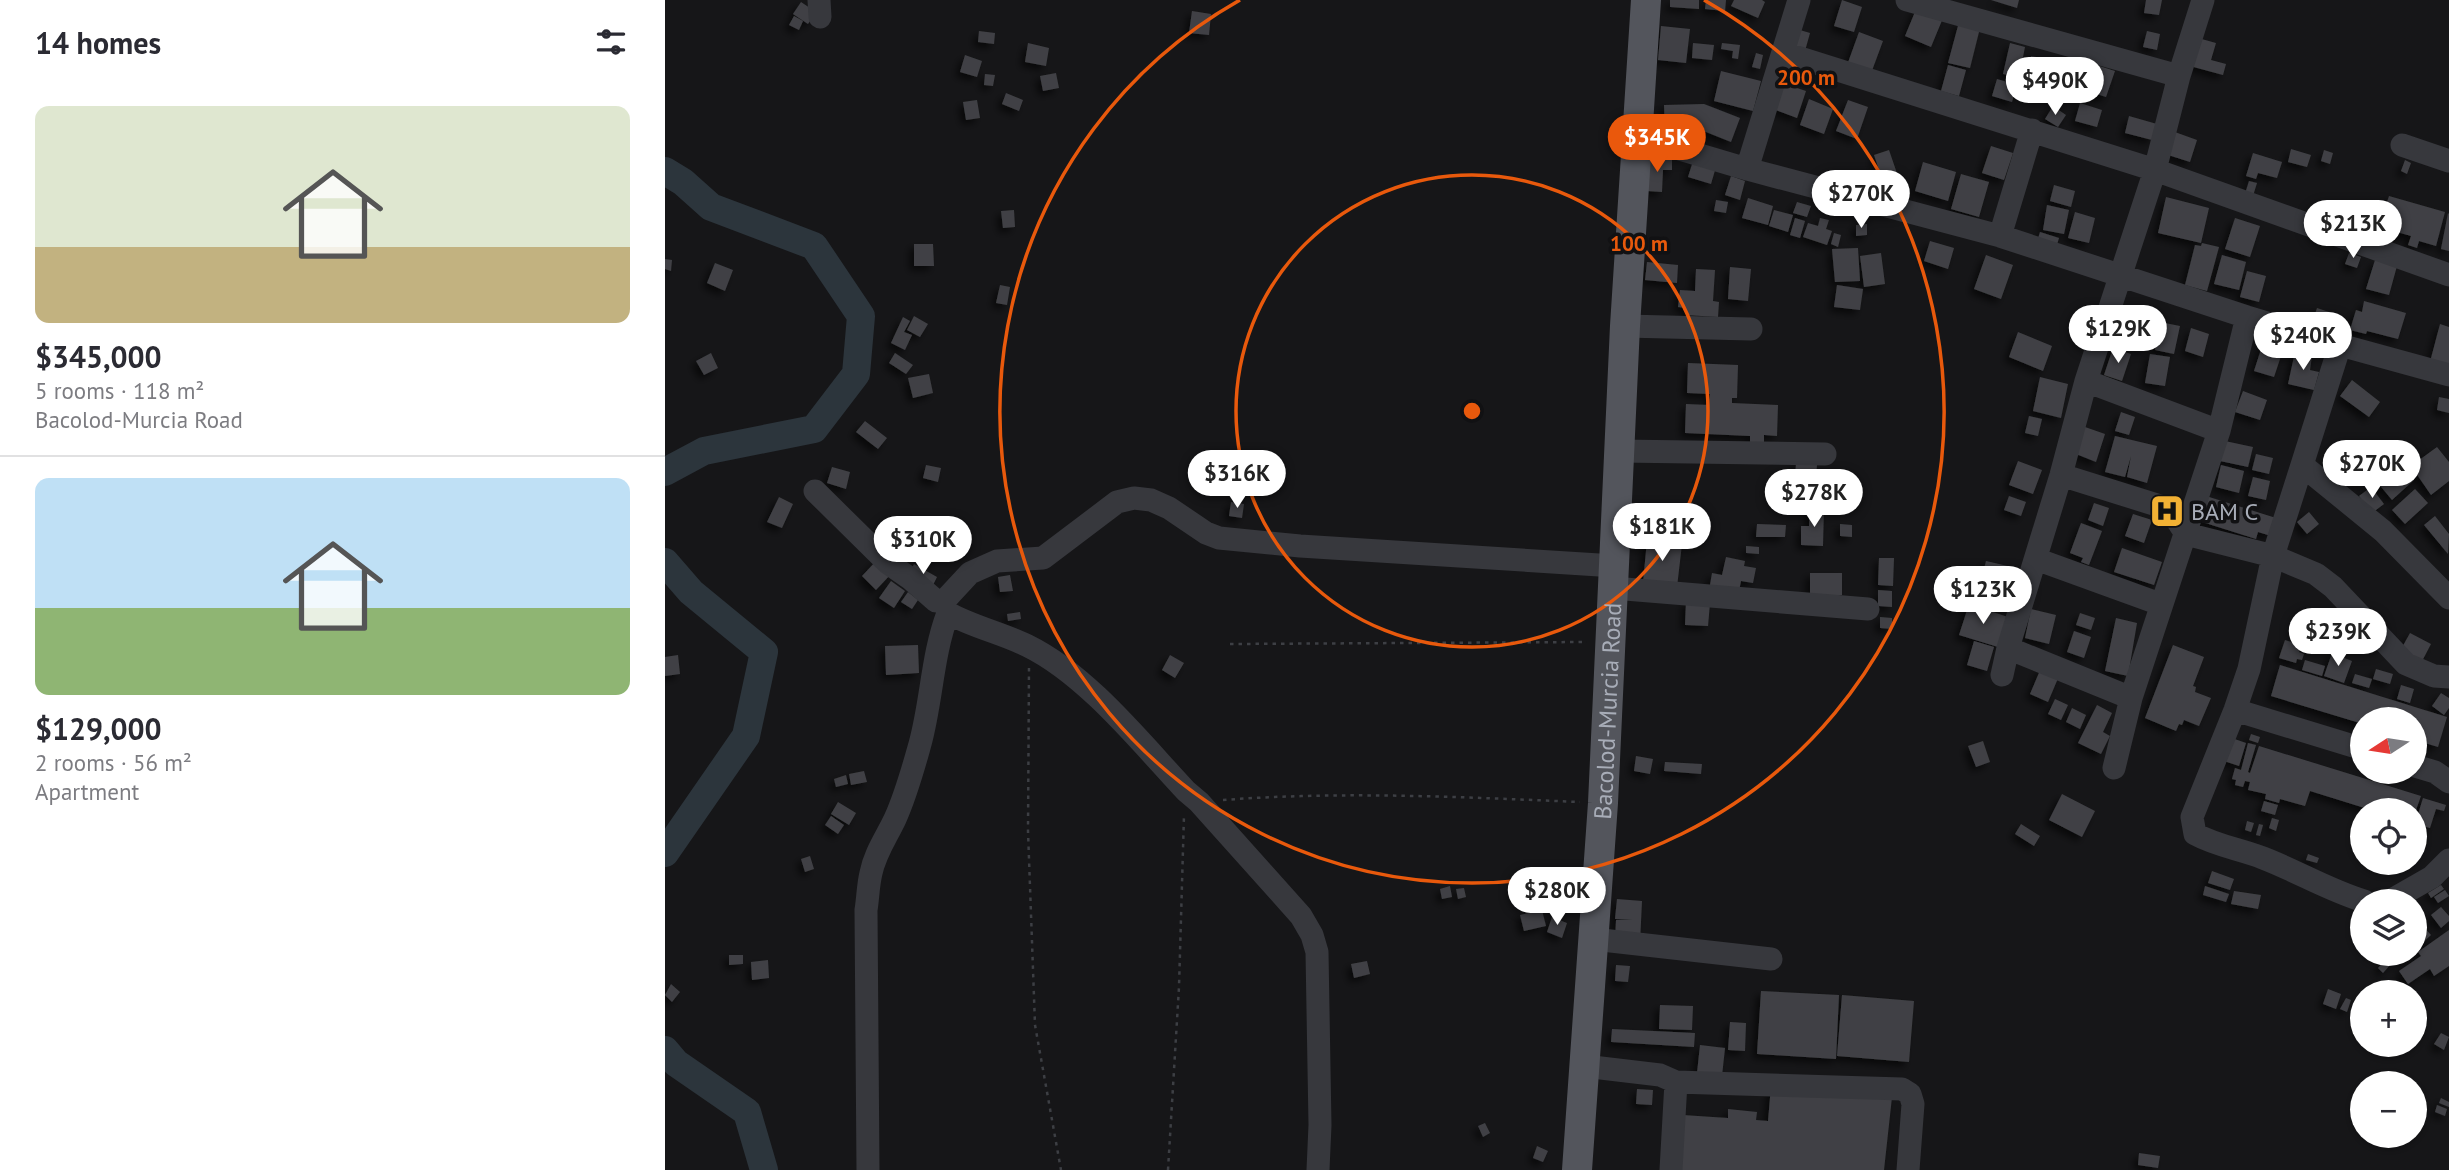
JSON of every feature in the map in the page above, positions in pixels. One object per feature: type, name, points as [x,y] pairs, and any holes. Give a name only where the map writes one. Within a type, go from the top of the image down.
[{"type":"main road","name":"Bacolod-Murcia Road","points":[[1577,1170],[1603,803],[1626,326],[1646,0]]},
{"type":"street","points":[[1747,169],[1799,0]]},
{"type":"street","points":[[1907,0],[2179,76]]},
{"type":"street","points":[[2002,675],[2061,475],[2085,381],[2155,170],[2179,76],[2203,0]]},
{"type":"street","points":[[1784,53],[2155,170],[2449,275]]},
{"type":"street","points":[[2000,236],[2032,130]]},
{"type":"street","points":[[1639,137],[1747,169],[2000,236],[2247,317],[2449,375]]},
{"type":"street","points":[[2402,145],[2449,161]]},
{"type":"street","points":[[2114,768],[2131,698],[2160,604],[2219,431],[2247,317]]},
{"type":"street","points":[[1626,326],[1751,329]]},
{"type":"street","points":[[2340,345],[2273,556],[2249,669],[2192,817],[2195,834],[2210,843],[2262,857],[2350,897]]},
{"type":"street","points":[[2085,381],[2219,431]]},
{"type":"street","points":[[1620,451],[1825,454]]},
{"type":"street","points":[[2302,465],[2383,531],[2449,598]]},
{"type":"street","points":[[2061,475],[2160,506],[2173,514],[2186,534],[2273,556],[2316,574],[2406,664],[2434,676],[2449,677]]},
{"type":"street","points":[[815,491],[888,563],[964,622],[1029,646],[1067,672],[1095,696],[1301,916],[1312,935],[1318,965],[1318,1170]]},
{"type":"street","points":[[868,1170],[866,910],[870,874],[878,849],[906,792],[921,741],[933,684],[936,649],[946,607],[969,573],[996,561],[1043,558],[1117,502],[1134,498],[1151,500],[1169,508],[1206,533],[1219,538],[1614,577],[1868,609]]},
{"type":"street","points":[[2036,559],[2160,604]]},
{"type":"street","points":[[2008,648],[2131,698]]},
{"type":"street","points":[[2235,710],[2350,745]]},
{"type":"street","points":[[2427,770],[2449,782]]},
{"type":"street","points":[[2412,889],[2433,877],[2449,860]]},
{"type":"street","points":[[1593,939],[1771,959]]},
{"type":"street","points":[[1584,1066],[1660,1075],[1676,1082],[1902,1089],[1910,1094],[1913,1104],[1909,1170]]},
{"type":"street","points":[[1671,1170],[1676,1082]]},
{"type":"path","points":[[1230,644],[1611,641]]},
{"type":"path","points":[[1029,646],[1028,831],[1035,1025],[1061,1170]]},
{"type":"path","points":[[1168,1170],[1192,797],[1433,796],[1603,803]]},
{"type":"building","points":[[1670,0],[1699,0],[1699,9],[1670,7]]},
{"type":"building","points":[[1706,0],[1726,0],[1725,11],[1705,9]]},
{"type":"building","points":[[1734,0],[1765,2],[1758,18],[1731,6]]},
{"type":"building","points":[[1842,0],[1862,7],[1854,32],[1834,26]]},
{"type":"building","points":[[1991,0],[2019,0],[2017,8]]},
{"type":"building","points":[[2146,0],[2162,0],[2159,15],[2144,13]]},
{"type":"building","points":[[801,2],[816,12],[808,24],[793,14]]},
{"type":"building","points":[[1917,7],[1943,18],[1931,47],[1905,36]]},
{"type":"building","points":[[1192,11],[1211,14],[1209,35],[1189,33]]},
{"type":"building","points":[[794,16],[803,21],[799,30],[789,25]]},
{"type":"building","points":[[1959,22],[1980,28],[1970,68],[1948,63]]},
{"type":"building","points":[[1661,26],[1690,29],[1686,63],[1658,60]]},
{"type":"building","points":[[1793,28],[1810,33],[1803,58],[1786,53]]},
{"type":"building","points":[[979,31],[995,33],[994,44],[978,42]]},
{"type":"building","points":[[2147,31],[2160,34],[2157,50],[2143,47]]},
{"type":"building","points":[[1859,32],[1883,41],[1870,76],[1846,68]]},
{"type":"building","points":[[2198,38],[2216,43],[2211,60],[2226,64],[2223,75],[2190,66]]},
{"type":"building","points":[[1028,43],[1049,48],[1046,66],[1025,62]]},
{"type":"building","points":[[1693,43],[1714,45],[1712,60],[1692,58]]},
{"type":"building","points":[[1722,43],[1740,45],[1738,59],[1732,58],[1733,51],[1721,49]]},
{"type":"building","points":[[2010,43],[2025,47],[2019,77],[2003,74]]},
{"type":"building","points":[[1756,53],[1763,55],[1760,69],[1752,67]]},
{"type":"building","points":[[965,55],[982,61],[977,77],[960,72]]},
{"type":"building","points":[[2031,56],[2057,61],[2051,85],[2026,80]]},
{"type":"building","points":[[2093,64],[2115,71],[2106,97],[2084,90]]},
{"type":"building","points":[[1948,65],[1966,70],[1959,96],[1941,91]]},
{"type":"building","points":[[1721,71],[1761,81],[1753,111],[1714,101]]},
{"type":"building","points":[[1056,73],[1059,88],[1043,91],[1040,76]]},
{"type":"building","points":[[985,74],[995,75],[993,86],[984,85]]},
{"type":"building","points":[[1997,79],[2017,85],[2012,102],[1992,96]]},
{"type":"building","points":[[1782,83],[1806,91],[1797,118],[1773,109]]},
{"type":"building","points":[[1006,93],[1023,100],[1019,111],[1002,104]]},
{"type":"building","points":[[1809,99],[1833,109],[1824,134],[1800,125]]},
{"type":"building","points":[[977,100],[980,118],[966,120],[963,102]]},
{"type":"building","points":[[1848,100],[1868,107],[1857,139],[1836,131]]},
{"type":"building","points":[[2080,103],[2102,110],[2097,127],[2075,121]]},
{"type":"building","points":[[1704,104],[1740,118],[1731,142],[1706,132],[1665,133],[1664,105]]},
{"type":"building","points":[[2053,106],[2066,115],[2058,127],[2045,119]]},
{"type":"building","points":[[2129,116],[2157,124],[2152,140],[2125,133]]},
{"type":"building","points":[[2172,131],[2197,140],[2190,162],[2165,154]]},
{"type":"building","points":[[1991,146],[2013,153],[2004,180],[1982,173]]},
{"type":"building","points":[[2291,149],[2311,155],[2307,167],[2288,162]]},
{"type":"building","points":[[1889,150],[1901,185],[1886,190],[1874,155]]},
{"type":"building","points":[[2324,150],[2333,153],[2330,164],[2321,161]]},
{"type":"building","points":[[2253,153],[2282,162],[2277,178],[2258,173],[2256,179],[2246,176]]},
{"type":"building","points":[[1649,158],[1672,160],[1672,170],[1663,170],[1662,192],[1647,191]]},
{"type":"building","points":[[2405,160],[2411,163],[2407,174],[2401,171]]},
{"type":"building","points":[[1693,161],[1716,167],[1711,184],[1688,177]]},
{"type":"building","points":[[1923,162],[1956,172],[1948,201],[1915,191]]},
{"type":"building","points":[[1961,174],[1989,182],[1979,217],[1951,209]]},
{"type":"building","points":[[1731,176],[1745,181],[1740,200],[1725,195]]},
{"type":"building","points":[[2249,181],[2257,183],[2252,199],[2244,197]]},
{"type":"building","points":[[2054,185],[2075,191],[2071,207],[2050,201]]},
{"type":"building","points":[[2389,196],[2445,212],[2436,246],[2419,241],[2417,248],[2408,245],[2411,236],[2379,227]]},
{"type":"building","points":[[2166,197],[2209,208],[2201,243],[2158,233]]},
{"type":"building","points":[[1748,198],[1773,206],[1768,225],[1742,218]]},
{"type":"building","points":[[1716,200],[1728,202],[1726,213],[1714,211]]},
{"type":"building","points":[[1797,202],[1811,206],[1807,217],[1793,213]]},
{"type":"building","points":[[2047,205],[2069,210],[2064,234],[2043,230]]},
{"type":"building","points":[[1014,210],[1015,227],[1003,228],[1001,211]]},
{"type":"building","points":[[1774,210],[1793,215],[1788,232],[1769,226]]},
{"type":"building","points":[[2075,212],[2095,218],[2089,243],[2068,238]]},
{"type":"building","points":[[2449,214],[2449,251],[2441,249]]},
{"type":"building","points":[[1795,218],[1805,221],[1800,238],[1790,235]]},
{"type":"building","points":[[1820,218],[1829,220],[1826,229],[1832,231],[1827,245],[1803,237],[1808,223],[1818,226]]},
{"type":"building","points":[[2235,218],[2260,226],[2250,257],[2225,249]]},
{"type":"building","points":[[1867,224],[1867,235],[1856,236],[1856,225]]},
{"type":"building","points":[[2040,232],[2059,238],[2055,251],[2036,245]]},
{"type":"building","points":[[1834,233],[1841,235],[1838,247],[1831,244]]},
{"type":"building","points":[[1930,241],[1954,248],[1948,269],[1924,261]]},
{"type":"building","points":[[2202,243],[2219,247],[2207,291],[2185,285],[2195,245],[2201,246]]},
{"type":"building","points":[[914,244],[933,244],[934,266],[914,266]]},
{"type":"building","points":[[1858,248],[1860,281],[1835,282],[1832,249]]},
{"type":"building","points":[[1881,253],[1885,284],[1864,287],[1860,256]]},
{"type":"building","points":[[2349,253],[2361,257],[2357,268],[2345,264]]},
{"type":"building","points":[[1986,255],[2013,265],[2001,299],[1974,289]]},
{"type":"building","points":[[2222,255],[2246,262],[2239,290],[2214,284]]},
{"type":"building","points":[[665,259],[672,260],[671,271],[665,269]]},
{"type":"building","points":[[2375,260],[2397,266],[2389,295],[2366,289]]},
{"type":"building","points":[[1647,262],[1678,265],[1677,283],[1645,280]]},
{"type":"building","points":[[715,263],[733,270],[725,291],[707,283]]},
{"type":"building","points":[[1730,267],[1751,269],[1748,301],[1728,299]]},
{"type":"building","points":[[1696,269],[1715,270],[1713,301],[1719,302],[1718,317],[1686,315],[1686,308],[1678,307],[1680,290],[1695,291]]},
{"type":"building","points":[[2247,271],[2266,276],[2259,302],[2240,297]]},
{"type":"building","points":[[1000,285],[1010,287],[1007,305],[996,303]]},
{"type":"building","points":[[1837,285],[1863,289],[1860,310],[1834,307]]},
{"type":"building","points":[[2364,301],[2406,313],[2398,339],[2367,331],[2366,334],[2350,330],[2356,310],[2362,312]]},
{"type":"building","points":[[2317,308],[2329,312],[2327,321],[2314,317]]},
{"type":"building","points":[[2121,311],[2137,317],[2127,344],[2111,338]]},
{"type":"building","points":[[914,316],[928,324],[920,337],[907,330]]},
{"type":"building","points":[[903,317],[910,321],[904,332],[912,335],[905,350],[891,343]]},
{"type":"building","points":[[2160,322],[2180,326],[2174,354],[2155,350]]},
{"type":"building","points":[[2440,324],[2449,327],[2449,367],[2430,362]]},
{"type":"building","points":[[2191,328],[2209,334],[2203,357],[2185,351]]},
{"type":"building","points":[[2018,332],[2052,346],[2043,371],[2009,357]]},
{"type":"building","points":[[2262,346],[2282,353],[2274,377],[2254,371]]},
{"type":"building","points":[[2113,348],[2131,354],[2122,381],[2104,375]]},
{"type":"building","points":[[2295,352],[2312,356],[2310,370],[2319,372],[2314,390],[2288,384]]},
{"type":"building","points":[[711,353],[718,368],[704,375],[696,361]]},
{"type":"building","points":[[895,353],[913,365],[906,374],[889,363]]},
{"type":"building","points":[[2150,354],[2170,357],[2165,386],[2145,383]]},
{"type":"building","points":[[1688,363],[1738,365],[1737,398],[1732,398],[1732,403],[1778,405],[1777,436],[1764,435],[1764,448],[1750,447],[1750,436],[1685,433],[1686,404],[1709,405],[1710,394],[1687,393]]},
{"type":"building","points":[[929,374],[933,393],[913,398],[908,378]]},
{"type":"building","points":[[2040,377],[2068,384],[2061,418],[2033,411]]},
{"type":"building","points":[[2352,380],[2380,402],[2369,417],[2340,396]]},
{"type":"building","points":[[2243,391],[2267,400],[2260,420],[2235,412]]},
{"type":"building","points":[[2439,397],[2449,399],[2449,413],[2437,410]]},
{"type":"building","points":[[2121,412],[2135,417],[2129,435],[2115,431]]},
{"type":"building","points":[[2029,416],[2042,419],[2038,436],[2025,433]]},
{"type":"building","points":[[865,421],[887,438],[878,449],[856,432]]},
{"type":"building","points":[[2085,427],[2105,434],[2096,462],[2076,454]]},
{"type":"building","points":[[2115,436],[2157,446],[2147,483],[2127,477],[2131,456],[2125,477],[2105,472]]},
{"type":"building","points":[[2225,441],[2253,447],[2248,467],[2220,461]]},
{"type":"building","points":[[2437,447],[2449,462],[2449,481],[2431,495],[2411,466]]},
{"type":"building","points":[[2256,454],[2273,458],[2269,474],[2252,470]]},
{"type":"building","points":[[2018,461],[2042,470],[2033,494],[2009,485]]},
{"type":"building","points":[[2399,463],[2414,480],[2392,500],[2377,482]]},
{"type":"building","points":[[1796,464],[1817,465],[1815,488],[1794,486]]},
{"type":"building","points":[[926,465],[941,468],[938,482],[923,478]]},
{"type":"building","points":[[2221,465],[2244,471],[2239,493],[2216,487]]},
{"type":"building","points":[[832,467],[850,472],[846,489],[827,483]]},
{"type":"building","points":[[2253,477],[2270,481],[2266,500],[2248,496]]},
{"type":"building","points":[[2371,487],[2384,504],[2372,513],[2359,496]]},
{"type":"building","points":[[2415,489],[2428,503],[2405,524],[2392,510]]},
{"type":"building","points":[[2009,496],[2026,502],[2021,516],[2004,510]]},
{"type":"building","points":[[2206,496],[2276,518],[2271,536],[2258,532],[2256,539],[2199,521]]},
{"type":"building","points":[[779,497],[793,504],[782,528],[767,522]]},
{"type":"building","points":[[1231,502],[1244,504],[1242,518],[1229,516]]},
{"type":"building","points":[[2094,503],[2109,508],[2103,526],[2088,520]]},
{"type":"building","points":[[1809,508],[1824,508],[1823,546],[1801,545],[1801,526],[1809,526]]},
{"type":"building","points":[[2309,512],[2319,524],[2307,534],[2297,522]]},
{"type":"building","points":[[2133,514],[2152,520],[2144,543],[2125,536]]},
{"type":"building","points":[[2435,516],[2449,534],[2448,554],[2424,525]]},
{"type":"building","points":[[2081,523],[2102,531],[2089,565],[2081,562],[2083,558],[2070,553]]},
{"type":"building","points":[[1757,524],[1786,525],[1785,537],[1756,537]]},
{"type":"building","points":[[1840,524],[1852,525],[1852,537],[1840,536]]},
{"type":"building","points":[[1647,540],[1682,544],[1677,587],[1643,583]]},
{"type":"building","points":[[1746,546],[1759,547],[1759,554],[1746,553]]},
{"type":"building","points":[[2122,548],[2162,562],[2154,585],[2114,572]]},
{"type":"building","points":[[1726,557],[1745,561],[1744,566],[1756,568],[1753,583],[1741,581],[1739,591],[1710,585],[1712,573],[1722,575]]},
{"type":"building","points":[[1879,558],[1894,558],[1893,586],[1878,585]]},
{"type":"building","points":[[878,559],[892,573],[876,590],[862,576]]},
{"type":"building","points":[[1986,561],[2012,567],[2007,587],[1981,581]]},
{"type":"building","points":[[914,564],[937,577],[932,587],[909,574]]},
{"type":"building","points":[[1810,573],[1842,573],[1842,595],[1810,595]]},
{"type":"building","points":[[1010,575],[1013,591],[1000,592],[998,577]]},
{"type":"building","points":[[891,581],[905,591],[894,608],[879,598]]},
{"type":"building","points":[[1878,590],[1892,591],[1892,607],[1878,606]]},
{"type":"building","points":[[908,592],[918,600],[912,609],[901,602]]},
{"type":"building","points":[[1989,592],[2003,595],[2000,607],[1986,604]]},
{"type":"building","points":[[1686,601],[1710,603],[1708,626],[1685,625]]},
{"type":"building","points":[[1969,604],[2008,617],[1998,647],[1959,635]]},
{"type":"building","points":[[2031,609],[2056,615],[2049,644],[2025,638]]},
{"type":"building","points":[[1020,612],[1021,619],[1008,621],[1007,614]]},
{"type":"building","points":[[2322,612],[2344,621],[2338,638],[2315,629]]},
{"type":"building","points":[[2080,613],[2095,618],[2091,630],[2076,625]]},
{"type":"building","points":[[1880,617],[1892,618],[1892,629],[1880,628]]},
{"type":"building","points":[[2116,618],[2137,623],[2128,676],[2105,671]]},
{"type":"building","points":[[2074,631],[2091,637],[2084,658],[2067,652]]},
{"type":"building","points":[[2410,633],[2431,644],[2420,665],[2399,653]]},
{"type":"building","points":[[2285,640],[2301,645],[2299,652],[2304,654],[2302,660],[2297,659],[2296,663],[2279,658]]},
{"type":"building","points":[[1974,641],[1994,647],[1987,671],[1967,665]]},
{"type":"building","points":[[918,645],[919,673],[886,675],[885,646]]},
{"type":"building","points":[[2173,645],[2204,657],[2193,686],[2196,687],[2195,692],[2211,698],[2199,726],[2184,720],[2176,731],[2145,718]]},
{"type":"building","points":[[2332,653],[2352,661],[2344,683],[2324,676]]},
{"type":"building","points":[[678,655],[680,674],[665,676],[665,657]]},
{"type":"building","points":[[1170,655],[1184,663],[1175,678],[1162,670]]},
{"type":"building","points":[[2305,660],[2325,666],[2322,676],[2302,670]]},
{"type":"building","points":[[2280,665],[2415,707],[2350,707],[2350,720],[2271,696]]},
{"type":"building","points":[[2041,668],[2059,676],[2048,702],[2030,694]]},
{"type":"building","points":[[2376,669],[2393,674],[2390,684],[2373,679]]},
{"type":"building","points":[[2355,674],[2372,679],[2369,688],[2352,683]]},
{"type":"building","points":[[2401,685],[2414,689],[2410,703],[2397,699]]},
{"type":"building","points":[[2441,693],[2449,698],[2449,708],[2444,715],[2432,706]]},
{"type":"building","points":[[2055,699],[2068,705],[2061,720],[2048,714]]},
{"type":"building","points":[[2097,705],[2112,713],[2103,732],[2110,736],[2101,754],[2078,743]]},
{"type":"building","points":[[2072,708],[2086,715],[2080,729],[2066,722]]},
{"type":"building","points":[[2427,711],[2447,717],[2438,747],[2427,744]]},
{"type":"building","points":[[2251,734],[2260,737],[2258,743],[2249,740]]},
{"type":"building","points":[[2229,737],[2246,743],[2239,766],[2221,760]]},
{"type":"building","points":[[1983,741],[1990,762],[1976,767],[1968,746]]},
{"type":"building","points":[[2248,743],[2256,745],[2248,772],[2250,773],[2259,746],[2350,774],[2350,784],[2382,784],[2421,796],[2350,798],[2350,803],[2310,791],[2305,806],[2280,799],[2279,803],[2265,799],[2266,794],[2248,790],[2250,782],[2245,781],[2243,787],[2235,785],[2236,780],[2232,779],[2235,768],[2241,770]]},
{"type":"building","points":[[1636,756],[1653,759],[1650,774],[1634,771]]},
{"type":"building","points":[[1665,762],[1702,764],[1701,774],[1664,771]]},
{"type":"building","points":[[864,771],[867,782],[851,785],[849,774]]},
{"type":"building","points":[[846,775],[848,784],[836,787],[834,779]]},
{"type":"building","points":[[2062,794],[2095,811],[2082,837],[2049,820]]},
{"type":"building","points":[[2427,799],[2446,805],[2444,811],[2436,809],[2430,828],[2427,827]]},
{"type":"building","points":[[2264,801],[2278,805],[2275,815],[2261,811]]},
{"type":"building","points":[[838,802],[856,813],[849,825],[831,814]]},
{"type":"building","points":[[831,816],[844,825],[838,834],[825,825]]},
{"type":"building","points":[[2272,818],[2279,820],[2276,831],[2269,828]]},
{"type":"building","points":[[2247,821],[2254,823],[2251,832],[2245,830]]},
{"type":"building","points":[[2021,824],[2040,836],[2034,846],[2015,834]]},
{"type":"building","points":[[2259,824],[2263,825],[2260,836],[2256,835]]},
{"type":"building","points":[[2308,854],[2319,858],[2317,863],[2306,860]]},
{"type":"building","points":[[810,856],[814,869],[805,872],[801,859]]},
{"type":"building","points":[[2212,871],[2234,879],[2230,890],[2208,883]]},
{"type":"building","points":[[2441,885],[2444,889],[2431,898],[2428,893]]},
{"type":"building","points":[[1450,886],[1452,897],[1442,899],[1440,889]]},
{"type":"building","points":[[2205,886],[2229,894],[2226,902],[2203,895]]},
{"type":"building","points":[[1464,888],[1466,897],[1458,899],[1456,889]]},
{"type":"building","points":[[2445,890],[2449,896],[2438,903],[2434,897]]},
{"type":"building","points":[[2234,891],[2261,895],[2258,909],[2231,904]]},
{"type":"building","points":[[1617,899],[1642,901],[1640,943],[1615,942],[1616,920],[1633,920],[1615,919]]},
{"type":"building","points":[[2441,907],[2449,916],[2449,921],[2441,928],[2431,915]]},
{"type":"building","points":[[1542,910],[1546,926],[1524,931],[1520,915]]},
{"type":"building","points":[[1552,917],[1567,923],[1562,938],[1547,932]]},
{"type":"building","points":[[2449,930],[2449,966],[2434,976],[2430,969],[2414,980],[2405,980],[2399,971],[2406,966],[2427,966],[2427,946]]},
{"type":"building","points":[[729,955],[743,955],[743,964],[729,965]]},
{"type":"building","points":[[768,960],[769,978],[752,980],[751,962]]},
{"type":"building","points":[[1367,961],[1370,974],[1354,978],[1351,964]]},
{"type":"building","points":[[1616,965],[1630,966],[1628,982],[1615,981]]},
{"type":"building","points":[[2380,966],[2389,966],[2383,973],[2378,968]]},
{"type":"building","points":[[671,984],[680,992],[672,1002],[665,995]]},
{"type":"building","points":[[2328,989],[2341,994],[2336,1009],[2323,1004]]},
{"type":"building","points":[[1761,991],[1839,995],[1836,1059],[1757,1054]]},
{"type":"building","points":[[1842,995],[1914,1001],[1909,1062],[1837,1056]]},
{"type":"building","points":[[2346,998],[2350,1000],[2347,1012],[2340,1009]]},
{"type":"building","points":[[1660,1005],[1693,1006],[1692,1030],[1659,1029]]},
{"type":"building","points":[[1730,1022],[1746,1023],[1745,1051],[1728,1050]]},
{"type":"building","points":[[1612,1029],[1695,1033],[1694,1047],[1611,1042]]},
{"type":"building","points":[[2441,1033],[2449,1037],[2444,1050],[2434,1044]]},
{"type":"building","points":[[1700,1045],[1725,1048],[1722,1076],[1697,1073]]},
{"type":"building","points":[[1771,1086],[1892,1097],[1884,1170],[1675,1170],[1683,1115],[1728,1118],[1728,1109],[1757,1112],[1756,1120],[1768,1121]]},
{"type":"building","points":[[1637,1089],[1653,1090],[1652,1105],[1636,1104]]},
{"type":"building","points":[[2441,1098],[2449,1102],[2449,1107],[2439,1103]]},
{"type":"building","points":[[2437,1105],[2447,1109],[2445,1116],[2435,1112]]},
{"type":"building","points":[[1485,1123],[1490,1133],[1483,1137],[1478,1126]]},
{"type":"building","points":[[1537,1146],[1548,1151],[1543,1162],[1533,1158]]},
{"type":"building","points":[[2139,1153],[2160,1156],[2158,1168],[2138,1165]]},
{"type":"waterway","points":[[665,171],[683,182],[711,207],[814,246],[861,316],[856,374],[814,429],[704,451],[665,472]]},
{"type":"waterway","points":[[665,562],[691,592],[764,652],[746,736],[665,853]]},
{"type":"waterway","points":[[665,1050],[676,1063],[747,1112],[764,1170]]},
{"type":"place","name":"BAM C","points":[[2167,511]]}]
